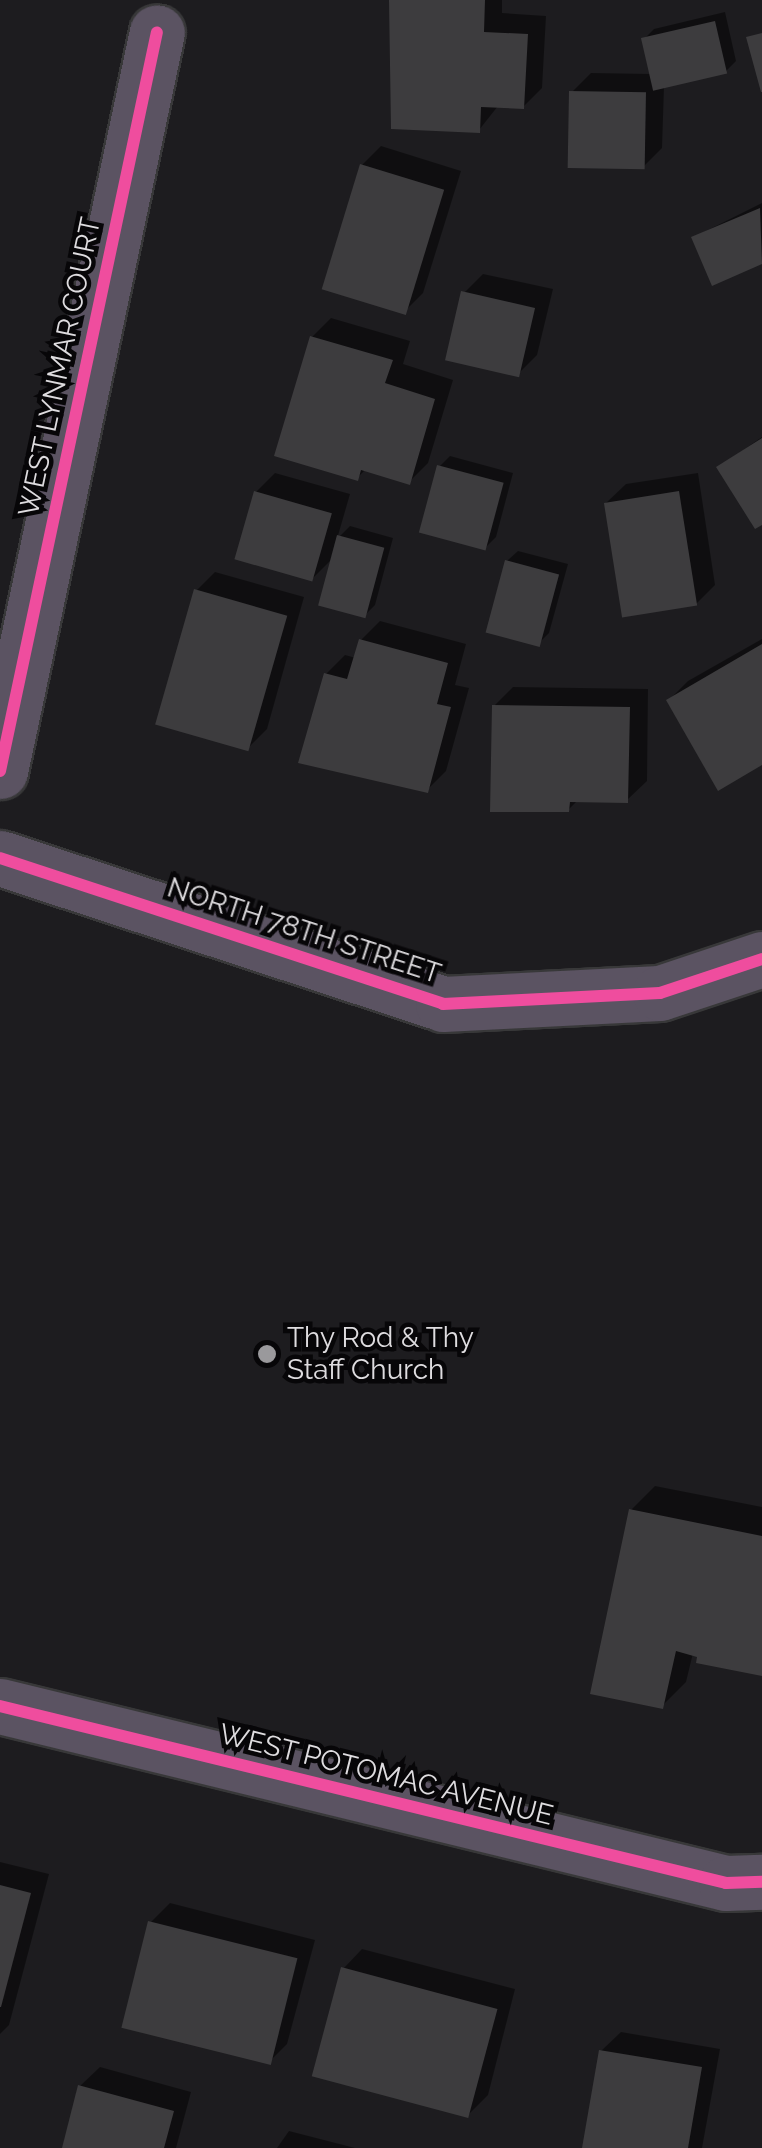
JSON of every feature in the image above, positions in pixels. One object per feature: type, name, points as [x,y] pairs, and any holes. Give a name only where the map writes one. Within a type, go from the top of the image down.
[{"type":"street","name":"WEST LYNMAR COURT","points":[[0,772],[157,32]]},
{"type":"street","name":"NORTH 78TH STREET","points":[[0,858],[443,1004],[660,992],[762,959]]},
{"type":"street","name":"WEST POTOMAC AVENUE","points":[[0,1706],[726,1883],[762,1882]]},
{"type":"building","points":[[389,0],[485,0],[484,32],[528,34],[524,109],[481,107],[480,133],[391,129]]},
{"type":"building","points":[[715,21],[727,74],[653,91],[641,38]]},
{"type":"building","points":[[762,33],[762,92],[761,92],[746,37]]},
{"type":"building","points":[[569,91],[646,92],[645,169],[568,168]]},
{"type":"building","points":[[360,164],[444,190],[406,315],[322,289]]},
{"type":"building","points":[[760,208],[762,264],[712,286],[691,237]]},
{"type":"building","points":[[461,291],[535,308],[519,377],[445,360]]},
{"type":"building","points":[[310,336],[393,360],[385,383],[435,399],[410,485],[361,470],[358,481],[274,456]]},
{"type":"building","points":[[762,438],[762,525],[755,529],[716,467]]},
{"type":"building","points":[[437,465],[504,483],[486,550],[419,533]]},
{"type":"building","points":[[254,491],[332,513],[312,582],[234,559]]},
{"type":"building","points":[[679,491],[697,606],[622,617],[604,503]]},
{"type":"building","points":[[337,535],[384,548],[365,618],[318,606]]},
{"type":"building","points":[[505,560],[559,574],[540,647],[486,632]]},
{"type":"building","points":[[194,589],[287,616],[248,751],[155,725]]},
{"type":"building","points":[[359,639],[448,663],[437,704],[451,707],[428,793],[298,763],[324,673],[347,679]]},
{"type":"building","points":[[762,644],[762,765],[718,791],[666,700]]},
{"type":"building","points":[[492,705],[630,707],[628,803],[570,802],[569,812],[490,812]]},
{"type":"building","points":[[629,1509],[762,1536],[762,1676],[696,1663],[697,1657],[676,1651],[663,1709],[590,1694]]},
{"type":"building","points":[[0,1885],[31,1893],[1,2007],[0,2007]]},
{"type":"building","points":[[148,1921],[297,1958],[271,2065],[121,2028]]},
{"type":"building","points":[[341,1967],[497,2009],[468,2118],[312,2076]]},
{"type":"building","points":[[599,2050],[702,2067],[688,2148],[582,2148]]},
{"type":"building","points":[[78,2085],[174,2111],[164,2148],[62,2148]]},
{"type":"cycle path","points":[[0,771],[157,32]]},
{"type":"cycle path","points":[[0,858],[443,1004],[660,993],[762,959]]},
{"type":"cycle path","points":[[0,1706],[726,1883],[762,1882]]},
{"type":"place","name":"Thy Rod & Thy Staff Church","points":[[267,1354]]}]
